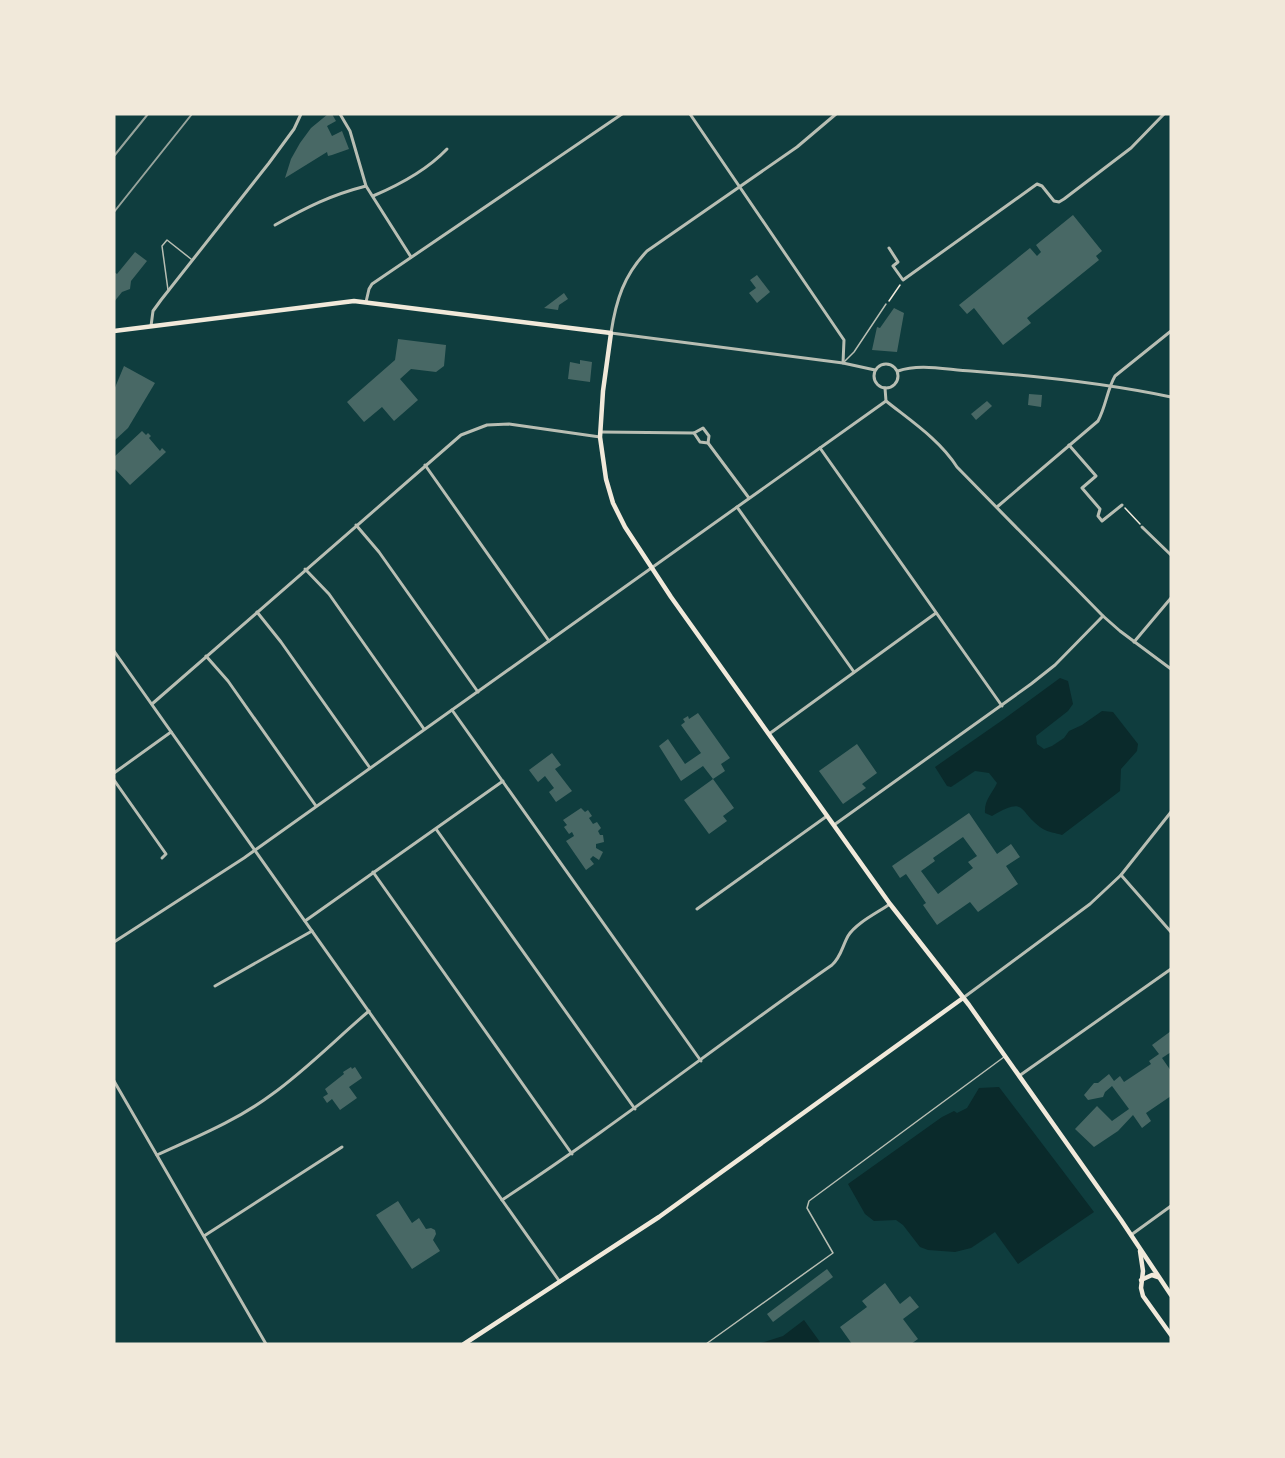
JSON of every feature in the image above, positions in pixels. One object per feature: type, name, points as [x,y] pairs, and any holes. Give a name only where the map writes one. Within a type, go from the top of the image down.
[{"type":"main road","points":[[114,331],[175,325],[337,302],[366,302],[611,333],[600,434],[606,479],[625,527],[651,568],[890,904],[963,998],[1019,1076],[1140,1247],[1171,1295]]},
{"type":"main road","points":[[464,1344],[659,1218],[963,998]]},
{"type":"main road","points":[[1140,1247],[1143,1296],[1171,1335]]},
{"type":"main road","points":[[1142,1280],[1152,1275],[1158,1277]]},
{"type":"street","points":[[151,326],[155,309],[168,290],[269,163],[294,129],[301,114]]},
{"type":"street","points":[[340,114],[350,130],[366,186],[411,257]]},
{"type":"street","points":[[366,302],[372,284],[622,114]]},
{"type":"street","points":[[690,114],[844,340],[843,363]]},
{"type":"street","points":[[836,114],[797,147],[660,241],[636,263],[622,286],[611,333],[843,363],[875,370],[885,363],[892,365],[898,371]]},
{"type":"street","points":[[889,248],[898,262],[893,266],[903,280],[1037,184],[1042,186],[1054,201],[1059,202],[1064,199],[1131,148],[1164,114]]},
{"type":"street","points":[[373,196],[436,160],[447,149]]},
{"type":"street","points":[[275,225],[318,201],[366,186]]},
{"type":"street","points":[[997,507],[1098,421],[1105,409],[1110,385],[1115,376],[1171,331]]},
{"type":"street","points":[[898,371],[924,368],[1057,378],[1110,385],[1171,398]]},
{"type":"street","points":[[875,370],[875,382],[885,388]]},
{"type":"street","points":[[885,388],[896,383],[898,371]]},
{"type":"street","points":[[885,388],[886,401],[952,458],[957,467],[1103,616],[1171,669]]},
{"type":"street","points":[[114,942],[255,850],[886,401]]},
{"type":"street","points":[[152,704],[461,435],[487,425],[509,424],[600,434],[694,434],[703,428],[709,436],[708,443],[749,498]]},
{"type":"street","points":[[694,434],[700,442],[708,443]]},
{"type":"street","points":[[1069,446],[1096,476],[1082,488],[1100,509],[1098,516],[1102,521],[1122,505]]},
{"type":"street","points":[[820,448],[1002,706]]},
{"type":"street","points":[[425,465],[549,641]]},
{"type":"street","points":[[737,507],[854,672]]},
{"type":"street","points":[[356,525],[379,552],[478,692]]},
{"type":"street","points":[[1142,527],[1171,555]]},
{"type":"street","points":[[305,569],[329,594],[424,730]]},
{"type":"street","points":[[1134,642],[1171,598]]},
{"type":"street","points":[[256,612],[281,642],[370,768]]},
{"type":"street","points":[[769,734],[936,613]]},
{"type":"street","points":[[834,825],[1002,706],[1055,665],[1103,616]]},
{"type":"street","points":[[114,651],[560,1282]]},
{"type":"street","points":[[206,656],[228,681],[316,806]]},
{"type":"street","points":[[452,710],[701,1061]]},
{"type":"street","points":[[114,773],[171,732]]},
{"type":"street","points":[[114,780],[166,855],[162,858]]},
{"type":"street","points":[[305,921],[502,781]]},
{"type":"street","points":[[963,998],[1077,914],[1121,874],[1171,812]]},
{"type":"street","points":[[697,909],[827,816]]},
{"type":"street","points":[[436,829],[635,1109]]},
{"type":"street","points":[[373,872],[572,1154]]},
{"type":"street","points":[[1121,874],[1171,932]]},
{"type":"street","points":[[502,1200],[572,1154],[701,1061],[764,1012],[832,965],[841,954],[848,936],[890,904]]},
{"type":"street","points":[[215,986],[312,931]]},
{"type":"street","points":[[1019,1076],[1171,969]]},
{"type":"street","points":[[157,1155],[228,1122],[271,1096],[369,1011]]},
{"type":"street","points":[[114,1081],[267,1344]]},
{"type":"street","points":[[204,1236],[342,1147]]},
{"type":"street","points":[[1131,1235],[1171,1206]]},
{"type":"lane","points":[[168,290],[162,246],[167,240],[191,259]]},
{"type":"lane","points":[[843,363],[854,352],[886,304]]},
{"type":"lane","points":[[706,1344],[833,1253],[807,1208],[809,1201],[1004,1056]]},
{"type":"path","points":[[886,304],[903,280]]},
{"type":"path","points":[[1122,505],[1142,527]]},
{"type":"water","points":[[1060,678],[1068,681],[1073,704],[1068,711],[1036,736],[1037,744],[1044,749],[1052,746],[1064,738],[1069,731],[1102,711],[1113,712],[1138,744],[1137,751],[1121,769],[1120,791],[1062,835],[1043,829],[1017,806],[992,816],[985,813],[987,801],[997,783],[989,773],[975,771],[951,787],[947,786],[935,767]]},
{"type":"water","points":[[999,1087],[1094,1212],[1018,1264],[995,1232],[971,1248],[955,1252],[928,1250],[920,1247],[903,1225],[896,1220],[874,1221],[865,1214],[848,1184],[942,1117],[967,1108],[979,1088]]},
{"type":"water","points":[[804,1320],[820,1342],[818,1344],[758,1344],[783,1336]]},
{"type":"building","points":[[328,114],[332,114],[336,121],[327,126],[332,136],[342,131],[349,149],[328,156],[327,152],[285,178],[291,159],[300,143],[311,128]]},
{"type":"building","points":[[1073,215],[1102,251],[1096,256],[1099,260],[1027,318],[1031,323],[1003,345],[974,308],[967,314],[959,305],[1030,248],[1037,256],[1041,252],[1036,245]]},
{"type":"building","points":[[135,252],[147,261],[131,281],[130,289],[122,292],[114,302],[114,272],[117,274]]},
{"type":"building","points":[[757,275],[770,292],[757,303],[749,293],[756,288],[750,280]]},
{"type":"building","points":[[564,293],[568,299],[559,305],[558,310],[544,308]]},
{"type":"building","points":[[894,308],[904,313],[897,352],[872,350],[877,327],[880,328]]},
{"type":"building","points":[[398,339],[446,345],[444,366],[436,372],[411,369],[400,379],[418,400],[394,421],[382,407],[364,422],[347,402],[395,360]]},
{"type":"building","points":[[580,360],[592,362],[590,382],[568,379],[570,362],[580,364]]},
{"type":"building","points":[[124,366],[155,383],[128,428],[114,441],[114,390]]},
{"type":"building","points":[[1029,394],[1042,395],[1041,407],[1028,405]]},
{"type":"building","points":[[987,401],[992,406],[976,420],[971,414]]},
{"type":"building","points":[[142,431],[151,436],[149,438],[160,451],[162,448],[166,452],[130,485],[114,468],[114,457]]},
{"type":"building","points":[[698,713],[730,758],[721,764],[725,771],[713,779],[703,766],[681,781],[659,746],[668,739],[685,764],[701,753],[681,725],[685,722],[683,719],[688,716],[689,719]]},
{"type":"building","points":[[857,744],[877,773],[862,784],[866,788],[843,804],[819,771]]},
{"type":"building","points":[[552,753],[561,765],[555,769],[572,791],[556,802],[549,792],[554,788],[545,776],[538,782],[529,770]]},
{"type":"building","points":[[713,779],[734,808],[723,816],[727,821],[709,834],[684,800]]},
{"type":"building","points":[[581,808],[585,812],[588,810],[593,824],[597,822],[601,828],[598,831],[600,835],[603,835],[604,842],[596,844],[596,848],[603,852],[599,860],[593,856],[590,859],[594,864],[586,870],[566,841],[574,836],[572,832],[569,834],[564,827],[567,825],[563,820]]},
{"type":"building","points":[[969,813],[997,854],[1011,844],[1020,857],[1006,866],[1018,884],[978,912],[970,902],[937,925],[923,905],[926,903],[906,874],[900,878],[892,866]],"holes":[[[963,837],[977,856],[968,862],[973,868],[938,894],[921,871],[935,861],[933,858]]]},
{"type":"building","points":[[1171,1031],[1171,1052],[1162,1058],[1171,1071],[1171,1096],[1146,1113],[1151,1121],[1142,1128],[1133,1115],[1118,1131],[1094,1147],[1075,1129],[1097,1106],[1112,1121],[1129,1109],[1112,1086],[1103,1097],[1088,1100],[1084,1095],[1094,1083],[1098,1083],[1109,1074],[1114,1081],[1120,1076],[1124,1082],[1151,1064],[1149,1061],[1159,1054],[1152,1045]]},
{"type":"building","points":[[351,1067],[352,1069],[355,1067],[362,1078],[349,1087],[357,1098],[340,1110],[332,1099],[327,1103],[323,1097],[328,1094],[325,1089]]},
{"type":"building","points":[[398,1201],[412,1223],[419,1218],[426,1229],[435,1230],[433,1240],[440,1251],[412,1269],[376,1215]]},
{"type":"building","points":[[827,1269],[833,1277],[773,1322],[767,1314]]},
{"type":"building","points":[[885,1283],[900,1304],[910,1296],[919,1307],[903,1319],[918,1339],[911,1344],[852,1344],[840,1327],[867,1307],[862,1301]]},
{"type":"railway","points":[[114,156],[148,114]]},
{"type":"railway","points":[[114,212],[192,114]]}]
